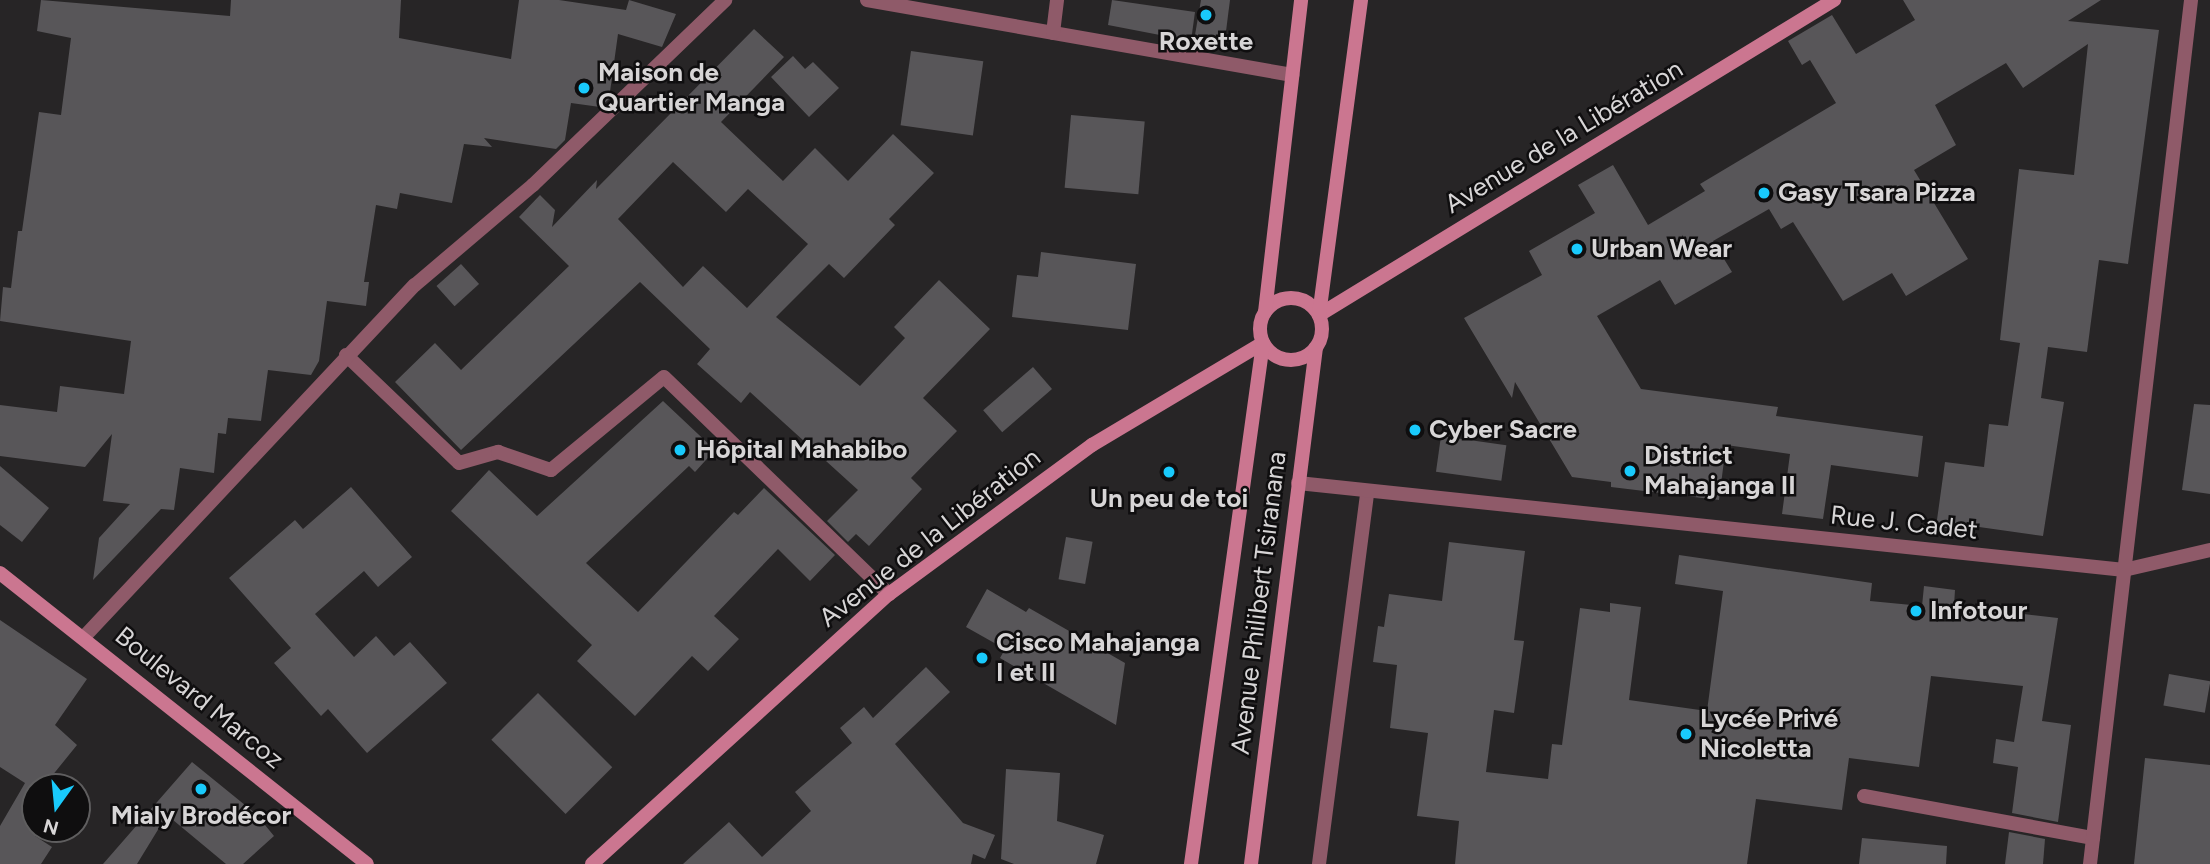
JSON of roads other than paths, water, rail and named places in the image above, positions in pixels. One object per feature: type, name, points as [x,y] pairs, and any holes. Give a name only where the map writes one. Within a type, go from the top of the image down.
[{"type":"main road","points":[[1301,0],[1265,312],[1261,322],[1263,344],[1283,360],[1296,360],[1316,347],[1322,337],[1320,315],[1361,0]]},
{"type":"main road","name":"Avenue de la Libération","points":[[1320,315],[1834,0]]},
{"type":"main road","points":[[1265,312],[1287,299],[1300,299],[1320,315]]},
{"type":"main road","name":"Avenue de la Libération","points":[[592,864],[889,594],[1092,444],[1263,344]]},
{"type":"main road","name":"Avenue Philibert Tsiranana","points":[[1191,864],[1263,344]]},
{"type":"main road","name":"Avenue Philibert Tsiranana","points":[[1251,864],[1316,347]]},
{"type":"main road","name":"Boulevard Marcoz","points":[[0,573],[84,637],[366,864]]},
{"type":"street","points":[[84,637],[346,355],[415,285],[533,185],[726,0]]},
{"type":"street","points":[[867,0],[1293,75]]},
{"type":"street","points":[[1053,33],[1057,0]]},
{"type":"street","points":[[2090,864],[2191,0]]},
{"type":"street","points":[[346,355],[459,463],[498,453],[551,470],[664,377],[889,594]]},
{"type":"street","name":"Rue J. Cadet","points":[[1298,483],[1367,494],[2124,570],[2210,550]]},
{"type":"street","points":[[1319,864],[1367,494]]},
{"type":"street","points":[[1864,796],[2093,838]]},
{"type":"place","name":"Roxette","points":[[1206,15]]},
{"type":"place","name":"Maison de Quartier Manga","points":[[584,88]]},
{"type":"place","name":"Gasy Tsara Pizza","points":[[1764,193]]},
{"type":"place","name":"Urban Wear","points":[[1577,249]]},
{"type":"place","name":"Cyber Sacre","points":[[1415,430]]},
{"type":"place","name":"Hôpital Mahabibo","points":[[680,450]]},
{"type":"place","name":"District Mahajanga II","points":[[1630,471]]},
{"type":"place","name":"Un peu de toi","points":[[1169,472]]},
{"type":"place","name":"Infotour","points":[[1916,611]]},
{"type":"place","name":"Cisco Mahajanga I et II","points":[[982,658]]},
{"type":"place","name":"Lycée Privé Nicoletta","points":[[1686,734]]},
{"type":"place","name":"Mialy Brodécor","points":[[201,789]]}]
